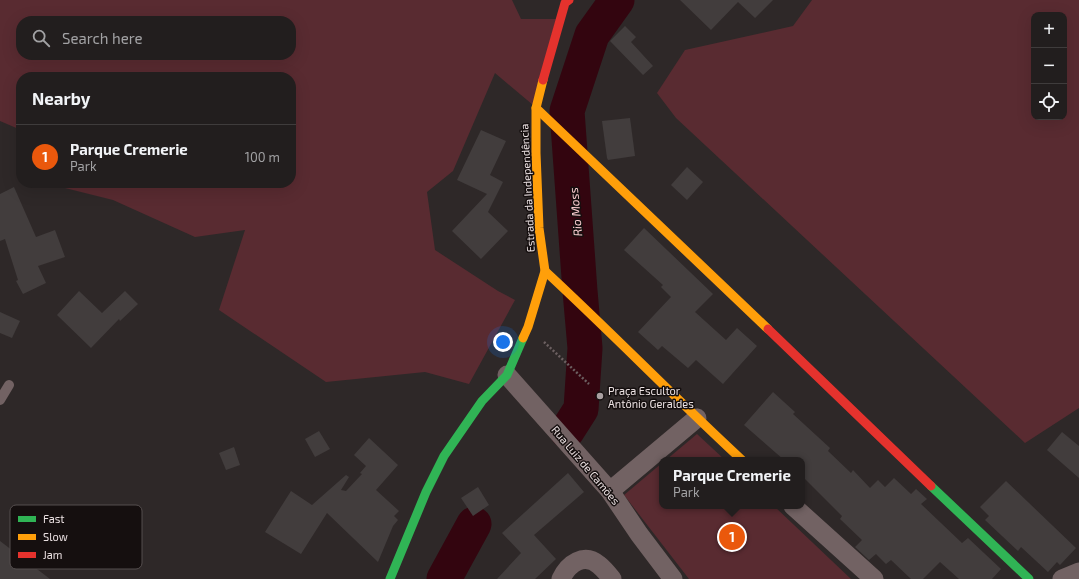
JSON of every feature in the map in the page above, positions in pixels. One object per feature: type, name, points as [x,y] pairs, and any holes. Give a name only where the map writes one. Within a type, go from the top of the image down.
[{"type":"street","name":"Estrada da Independência","points":[[390,579],[426,492],[444,456],[482,401],[507,375],[528,327],[546,272],[539,228],[536,109],[545,70],[566,1]]},
{"type":"street","points":[[536,109],[1029,579]]},
{"type":"street","points":[[546,272],[601,323],[739,457]]},
{"type":"street","name":"Rua Luiz de Camões","points":[[507,375],[610,492],[673,579]]},
{"type":"street","points":[[610,492],[697,418]]},
{"type":"street","points":[[796,509],[874,579]]},
{"type":"street","points":[[561,579],[572,565],[579,560],[587,559],[598,564],[612,579]]},
{"type":"street","points":[[1062,579],[1079,572]]},
{"type":"lane","points":[[0,400],[9,385]]},
{"type":"path","points":[[528,327],[589,384]]},
{"type":"shaded area","points":[[0,0],[512,0],[521,19],[556,19],[533,105],[495,73],[453,171],[427,192],[435,250],[498,291],[515,300],[469,384],[425,372],[326,382],[219,310],[245,230],[195,237],[113,200],[65,188],[296,188],[296,72],[16,72],[16,128],[0,121]]},
{"type":"shaded area","points":[[812,0],[1079,0],[1079,408],[1025,443],[676,118],[657,93],[685,50],[793,26]]},
{"type":"shaded area","points":[[697,434],[722,457],[670,457]]},
{"type":"shaded area","points":[[659,466],[659,509],[777,509],[851,579],[689,579],[624,495]]},
{"type":"building","points":[[680,0],[773,0],[755,18],[738,2],[711,30]]},
{"type":"building","points":[[625,26],[636,37],[631,42],[653,66],[643,75],[610,41]]},
{"type":"building","points":[[630,118],[635,156],[608,160],[602,121]]},
{"type":"building","points":[[481,130],[506,141],[490,175],[503,182],[488,212],[508,231],[481,259],[452,231],[487,194],[457,180]]},
{"type":"building","points":[[687,167],[703,182],[687,200],[671,185]]},
{"type":"building","points":[[14,187],[36,237],[55,230],[65,257],[38,266],[46,283],[23,294],[16,281],[18,280],[5,239],[0,241],[0,194]]},
{"type":"building","points":[[644,228],[713,294],[695,312],[726,340],[737,328],[757,346],[723,384],[696,360],[688,368],[662,346],[658,350],[638,332],[671,297],[661,287],[663,285],[624,250]]},
{"type":"building","points":[[79,291],[102,313],[125,291],[138,304],[120,321],[119,319],[91,348],[57,315]]},
{"type":"building","points":[[0,312],[20,321],[12,338],[0,333]]},
{"type":"building","points":[[773,392],[795,412],[793,414],[830,448],[828,451],[851,473],[853,470],[870,488],[878,480],[885,487],[894,478],[911,494],[916,489],[927,499],[921,504],[962,543],[968,538],[1001,569],[992,579],[959,579],[940,562],[923,579],[911,579],[891,560],[886,564],[876,554],[869,560],[855,547],[862,540],[840,519],[842,516],[805,479],[805,457],[781,457],[744,425]]},
{"type":"building","points":[[319,431],[330,449],[315,457],[305,439]]},
{"type":"building","points":[[1062,432],[1079,446],[1079,478],[1047,450]]},
{"type":"building","points":[[369,438],[398,465],[376,490],[399,511],[394,516],[398,520],[393,526],[378,562],[327,513],[301,554],[265,532],[291,491],[312,505],[346,475],[349,477],[341,490],[346,491],[362,474],[360,473],[366,466],[354,455]]},
{"type":"building","points":[[234,447],[240,465],[226,470],[219,453]]},
{"type":"building","points":[[568,473],[584,492],[534,535],[556,559],[535,579],[497,579],[521,553],[502,533]]},
{"type":"building","points":[[1006,481],[1076,548],[1060,565],[1057,562],[1048,572],[1021,547],[1018,551],[985,520],[989,516],[980,507]]},
{"type":"building","points":[[478,487],[489,505],[473,516],[461,498]]},
{"type":"building","points":[[0,541],[10,549],[10,569],[37,569],[50,579],[0,579]]},
{"type":"waterway","name":"Rio Moss","points":[[567,431],[581,409],[585,348],[567,111],[592,35],[617,0]]},
{"type":"waterway","name":"Rio Moss","points":[[444,579],[474,524]]},
{"type":"traffic: fast","points":[[390,579],[426,492],[444,456],[482,401],[507,375],[523,338]]},
{"type":"traffic: fast","points":[[931,486],[1029,579]]},
{"type":"traffic: slow","points":[[523,338],[528,327],[545,271],[539,228],[536,153],[536,108],[543,80]]},
{"type":"traffic: slow","points":[[536,108],[768,329]]},
{"type":"traffic: slow","points":[[545,271],[739,457]]},
{"type":"traffic: jam","points":[[543,80],[565,3],[569,0]]},
{"type":"traffic: jam","points":[[768,329],[931,486]]},
{"type":"place","name":"Praça Escultor Antônio Geraldes","points":[[600,396]]},
{"type":"place","name":"Parque Cremerie","points":[[732,537]]}]
